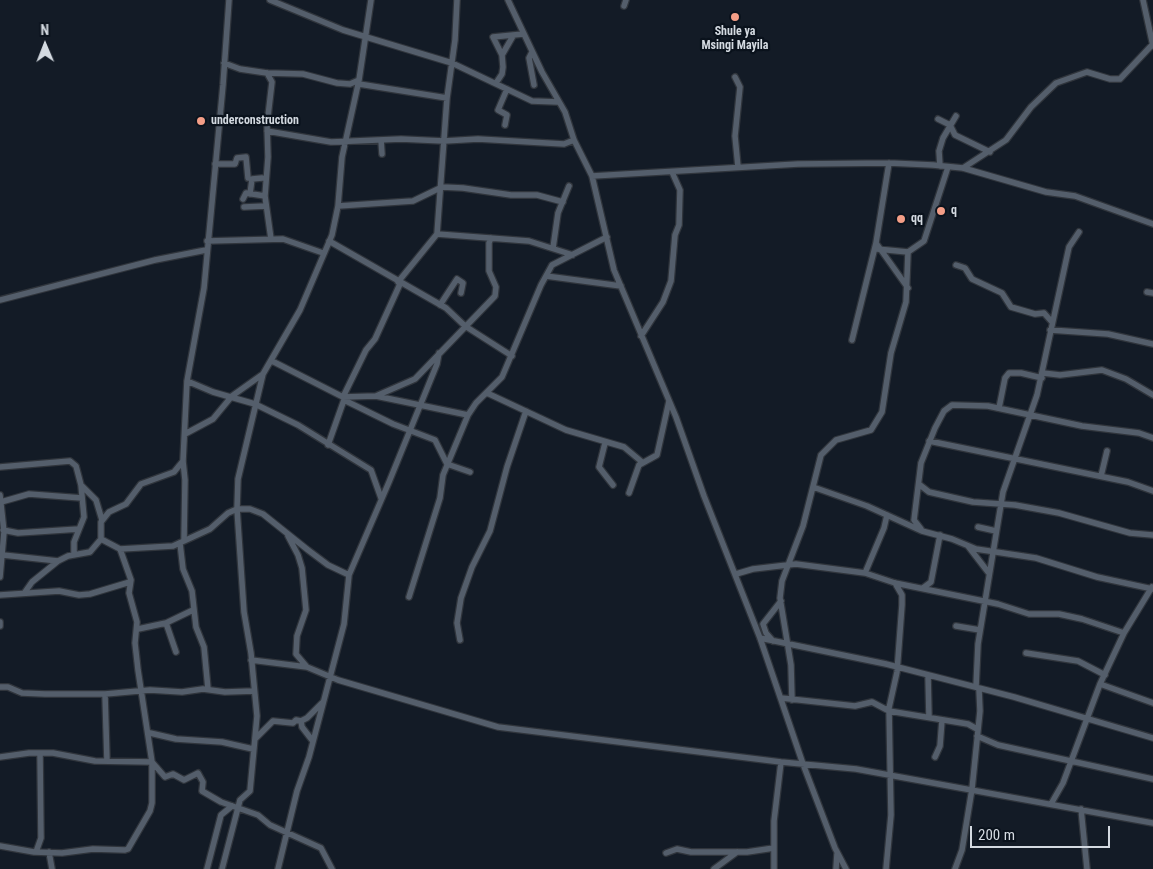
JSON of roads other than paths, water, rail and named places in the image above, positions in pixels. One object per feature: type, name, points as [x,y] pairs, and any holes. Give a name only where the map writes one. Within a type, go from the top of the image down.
[{"type":"street","points":[[208,689],[204,647],[192,610],[192,591],[183,569],[182,542],[185,480],[183,461],[187,381],[204,288],[228,0]]},
{"type":"street","points":[[270,0],[365,38],[452,63],[532,101],[558,102]]},
{"type":"street","points":[[222,869],[240,800],[250,791],[256,716],[244,612],[237,509],[238,479],[263,374],[272,361],[305,299],[329,241],[338,206],[342,157],[359,82],[371,0]]},
{"type":"street","points":[[328,445],[344,398],[366,350],[375,339],[399,283],[437,234],[442,187],[446,98],[452,63],[457,0]]},
{"type":"street","points":[[508,0],[532,52],[567,117],[574,140],[592,176],[614,270],[669,401],[760,638],[803,764],[837,851],[846,869]]},
{"type":"street","points":[[963,168],[1006,140],[1031,107],[1056,82],[1088,72],[1110,79],[1124,77],[1153,45],[1143,0]]},
{"type":"street","points":[[502,55],[493,37],[524,34]]},
{"type":"street","points":[[496,83],[502,74],[502,55],[508,41],[514,35]]},
{"type":"street","points":[[532,52],[529,58],[534,85]]},
{"type":"street","points":[[224,63],[240,69],[267,73],[298,73],[346,84],[359,82],[446,98]]},
{"type":"street","points":[[267,73],[272,82],[267,131],[268,157],[265,196],[271,239]]},
{"type":"street","points":[[735,76],[740,87],[735,136],[738,167]]},
{"type":"street","points":[[505,125],[507,115],[498,110],[507,89]]},
{"type":"street","points":[[940,166],[939,151],[956,116]]},
{"type":"street","points":[[938,119],[950,125],[955,135],[990,152]]},
{"type":"street","points":[[267,131],[294,134],[322,141],[444,141],[478,139],[564,144],[574,140]]},
{"type":"street","points":[[381,140],[382,154]]},
{"type":"street","points":[[215,164],[235,164],[237,158],[246,157],[248,178]]},
{"type":"street","points":[[852,340],[877,246],[889,163]]},
{"type":"street","points":[[592,176],[738,167],[889,163],[940,166],[963,168],[1050,194],[1075,196],[1153,224]]},
{"type":"street","points":[[877,246],[908,252],[920,245],[926,236],[948,167]]},
{"type":"street","points":[[641,336],[663,302],[671,281],[675,235],[679,225],[680,190],[672,172]]},
{"type":"street","points":[[250,194],[252,179],[262,178]]},
{"type":"street","points":[[553,248],[555,224],[569,186]]},
{"type":"street","points":[[338,206],[414,201],[442,187],[511,195],[537,195],[563,202]]},
{"type":"street","points":[[243,199],[246,193],[265,196]]},
{"type":"street","points":[[244,207],[266,206]]},
{"type":"street","points":[[956,869],[962,850],[972,789],[980,711],[976,661],[988,572],[1000,504],[1016,460],[1042,375],[1050,330],[1069,248],[1079,232]]},
{"type":"street","points":[[437,234],[529,241],[572,255]]},
{"type":"street","points":[[376,396],[415,379],[496,294],[496,287],[489,271],[489,243],[491,238]]},
{"type":"street","points":[[409,597],[440,498],[443,475],[468,415],[476,403],[502,377],[546,276],[554,263],[607,238]]},
{"type":"street","points":[[207,242],[290,240],[323,253]]},
{"type":"street","points":[[329,241],[452,312],[465,326],[512,356]]},
{"type":"street","points":[[877,246],[908,288]]},
{"type":"street","points":[[0,300],[155,260],[206,250]]},
{"type":"street","points":[[792,700],[788,644],[781,601],[782,581],[790,566],[819,461],[824,451],[842,438],[867,433],[874,427],[882,412],[891,352],[902,318],[908,288],[908,252]]},
{"type":"street","points":[[956,265],[965,268],[972,279],[1002,293],[1011,307],[1035,314],[1044,313],[1052,322]]},
{"type":"street","points":[[546,276],[621,286]]},
{"type":"street","points":[[440,305],[457,279],[463,283],[461,293]]},
{"type":"street","points":[[1050,330],[1108,334],[1153,344]]},
{"type":"street","points":[[278,869],[344,624],[349,574],[437,364],[439,353]]},
{"type":"street","points":[[272,361],[385,421],[435,440],[447,464],[470,472]]},
{"type":"street","points":[[999,408],[1005,378],[1009,373],[1060,375],[1102,370],[1126,379],[1153,395]]},
{"type":"street","points":[[185,434],[213,419],[232,396],[263,374]]},
{"type":"street","points":[[187,381],[213,392],[255,404],[298,425],[371,470],[381,498]]},
{"type":"street","points":[[488,393],[566,430],[624,447],[642,462]]},
{"type":"street","points":[[344,398],[376,396],[468,415]]},
{"type":"street","points":[[630,493],[636,470],[642,462],[657,455],[669,401]]},
{"type":"street","points":[[922,530],[914,520],[920,485],[921,463],[929,441],[944,411],[952,404],[999,408],[1082,426],[1139,433],[1153,438]]},
{"type":"street","points":[[460,640],[457,622],[461,598],[472,567],[490,530],[507,467],[526,411]]},
{"type":"street","points":[[929,441],[1128,482],[1153,491]]},
{"type":"street","points":[[606,443],[599,467],[613,486]]},
{"type":"street","points":[[1100,476],[1107,451]]},
{"type":"street","points":[[0,467],[70,461],[76,466],[81,485],[84,515],[74,542],[74,554]]},
{"type":"street","points":[[102,520],[113,508],[126,504],[141,484],[174,472],[183,461]]},
{"type":"street","points":[[27,592],[25,592],[32,582],[58,561],[74,554],[90,552],[101,539],[102,520],[96,500],[81,485]]},
{"type":"street","points":[[920,485],[929,492],[973,502],[1059,513],[1130,533],[1153,535]]},
{"type":"street","points":[[813,488],[968,546],[1036,558],[1097,577],[1152,588],[1124,633],[1086,718],[1061,788],[1050,804]]},
{"type":"street","points":[[1,502],[28,494],[82,498]]},
{"type":"street","points":[[0,495],[3,556],[0,577]]},
{"type":"street","points":[[101,539],[120,549],[182,542],[210,530],[224,515],[237,509],[250,509],[263,514],[328,564],[349,574]]},
{"type":"street","points":[[865,573],[884,528],[887,515]]},
{"type":"street","points":[[978,527],[996,531]]},
{"type":"street","points":[[2,529],[79,529]]},
{"type":"street","points":[[286,533],[300,559],[307,602],[297,636],[296,654],[290,664]]},
{"type":"street","points":[[923,588],[930,582],[940,535]]},
{"type":"street","points":[[968,546],[988,572]]},
{"type":"street","points":[[0,846],[36,852],[128,849],[152,805],[150,733],[141,692],[135,643],[138,629],[134,606],[129,594],[130,582],[120,549]]},
{"type":"street","points":[[3,556],[58,561]]},
{"type":"street","points":[[736,574],[753,569],[808,565],[865,573],[894,583],[998,604],[1029,614],[1065,615],[1124,633]]},
{"type":"street","points":[[0,595],[59,591],[79,595],[90,594],[130,582]]},
{"type":"street","points":[[894,583],[902,595]]},
{"type":"street","points":[[886,869],[891,815],[892,774],[889,711],[897,667],[902,595],[908,588],[914,587]]},
{"type":"street","points":[[774,642],[766,633],[763,624],[781,601]]},
{"type":"street","points":[[138,629],[166,623],[192,610]]},
{"type":"street","points":[[166,623],[176,652]]},
{"type":"street","points":[[956,626],[980,630]]},
{"type":"street","points":[[760,638],[897,667],[1153,738]]},
{"type":"street","points":[[1026,653],[1078,661],[1105,675]]},
{"type":"street","points":[[296,654],[307,667]]},
{"type":"street","points":[[251,660],[307,667],[498,727],[781,762],[846,767],[1153,823]]},
{"type":"street","points":[[928,675],[928,717]]},
{"type":"street","points":[[1100,684],[1153,703]]},
{"type":"street","points":[[0,687],[8,686],[22,693],[105,694],[182,692],[208,689],[224,692],[254,691]]},
{"type":"street","points":[[105,694],[107,761]]},
{"type":"street","points":[[781,698],[855,706],[872,702],[889,711],[968,724],[998,745],[1153,779]]},
{"type":"street","points":[[255,739],[273,722],[301,721],[307,718],[322,703]]},
{"type":"street","points":[[935,757],[940,746],[942,720]]},
{"type":"street","points":[[301,721],[302,727],[312,740]]},
{"type":"street","points":[[150,733],[176,739],[222,742],[252,749]]},
{"type":"street","points":[[36,852],[41,838],[40,753]]},
{"type":"street","points":[[0,757],[40,753],[107,761],[152,762],[166,777],[173,774],[184,780],[198,773],[203,782],[202,791],[238,809],[258,815],[270,825],[321,848],[332,869]]},
{"type":"street","points":[[774,869],[774,821],[781,762]]},
{"type":"street","points":[[207,869],[221,815],[232,806]]},
{"type":"street","points":[[1081,809],[1087,869]]},
{"type":"street","points":[[666,853],[677,849],[690,852],[737,852],[774,848]]},
{"type":"street","points":[[836,869],[837,851]]},
{"type":"street","points":[[49,852],[52,869]]},
{"type":"street","points":[[714,869],[737,852]]},
{"type":"place","name":"Shule ya Msingi Mayila","points":[[735,17]]},
{"type":"place","name":"underconstruction","points":[[201,121]]},
{"type":"place","name":"q","points":[[941,211]]},
{"type":"place","name":"qq","points":[[901,219]]}]
